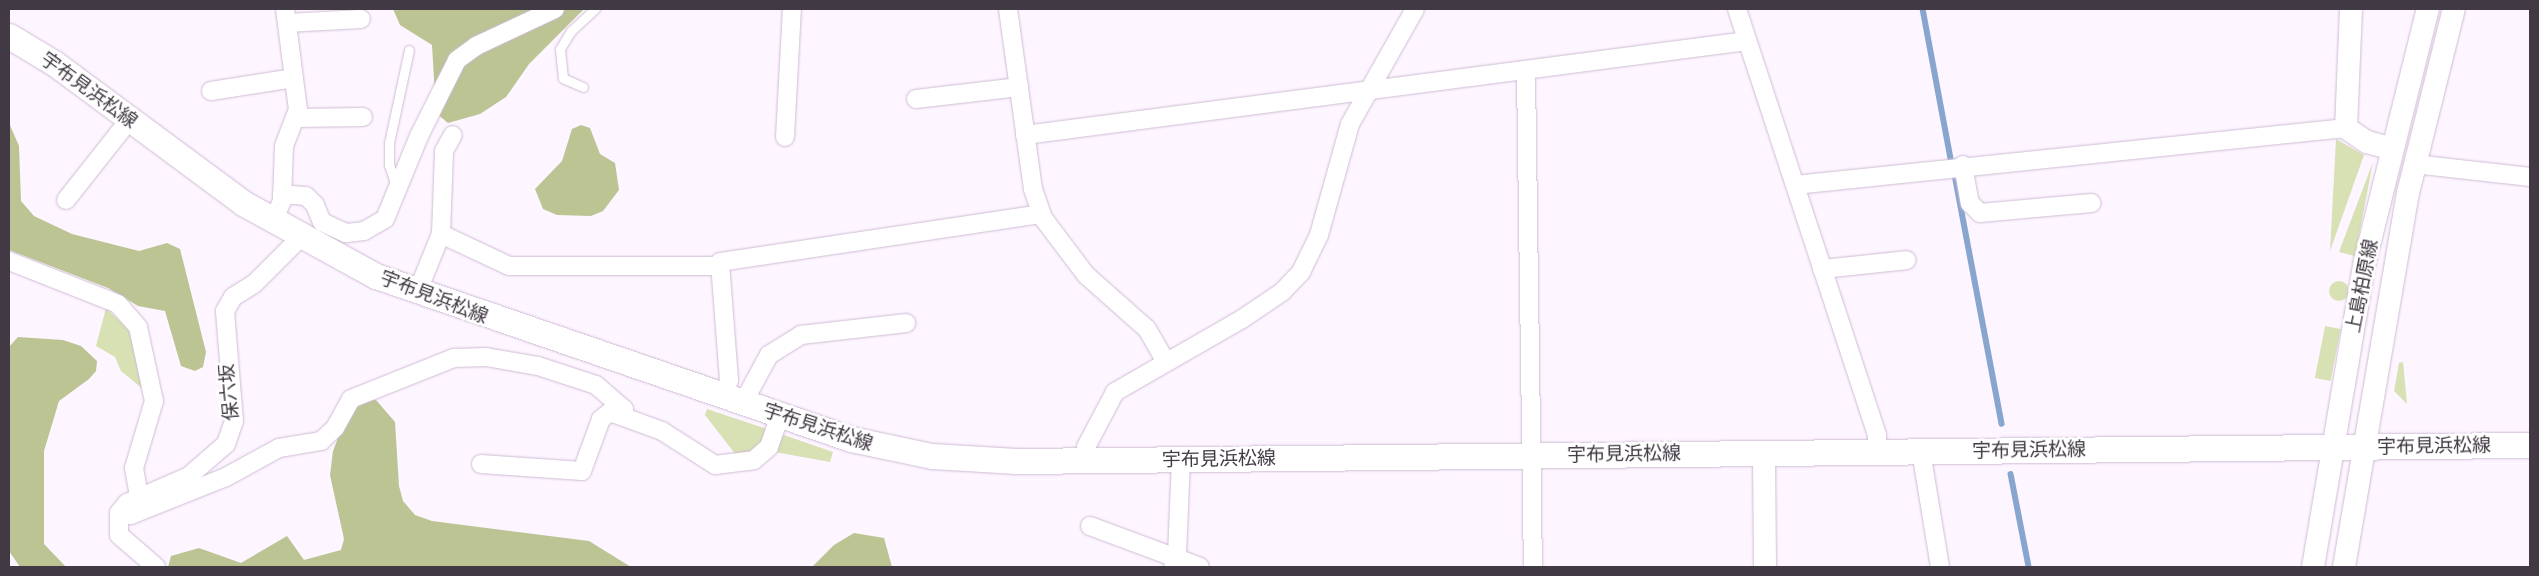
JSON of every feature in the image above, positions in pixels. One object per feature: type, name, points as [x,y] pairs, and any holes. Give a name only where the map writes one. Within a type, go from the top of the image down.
[{"type":"main road","name":"宇布見浜松線","points":[[9,36],[54,62],[273,222],[300,238],[417,293],[851,439],[932,456],[1086,460],[2530,445]]},
{"type":"street","points":[[282,194],[306,196],[315,205],[322,222],[346,232],[364,231],[385,219],[396,186],[457,60],[476,46],[555,9]]},
{"type":"street","points":[[785,137],[792,9]]},
{"type":"street","points":[[1008,9],[1026,135],[1041,214],[1086,275],[1147,329],[1166,362]]},
{"type":"street","points":[[1086,460],[1086,447],[1115,392],[1270,300],[1301,272],[1315,248],[1341,145],[1365,92],[1415,9]]},
{"type":"street","points":[[1737,9],[1876,435],[1877,452]]},
{"type":"street","points":[[2346,128],[2351,9]]},
{"type":"street","name":"上島柏原線","points":[[2314,567],[2334,446],[2390,148],[2428,9]]},
{"type":"street","name":"上島柏原線","points":[[2344,567],[2414,164],[2454,9]]},
{"type":"street","points":[[273,222],[282,194],[284,146],[295,118],[294,78],[286,16],[361,19]]},
{"type":"street","points":[[1026,135],[1526,72],[1747,41]]},
{"type":"street","points":[[1526,72],[1533,567]]},
{"type":"street","points":[[211,91],[294,78]]},
{"type":"street","points":[[916,99],[1019,87]]},
{"type":"street","points":[[295,118],[364,117]]},
{"type":"street","points":[[66,200],[130,119]]},
{"type":"street","points":[[1795,185],[1963,165],[2346,128],[2367,142],[2390,148]]},
{"type":"street","points":[[417,293],[441,234],[444,151],[453,135]]},
{"type":"street","points":[[2414,164],[2530,178]]},
{"type":"street","points":[[1963,165],[1970,203],[1980,213],[2092,203]]},
{"type":"street","points":[[733,400],[729,380],[720,262],[1041,214]]},
{"type":"street","points":[[441,234],[508,266],[720,266]]},
{"type":"street","name":"保六坂","points":[[119,513],[139,497],[189,476],[226,444],[234,421],[225,311],[233,297],[254,284],[300,238]]},
{"type":"street","points":[[1822,269],[1907,260]]},
{"type":"street","points":[[9,261],[118,304],[138,327],[154,401],[134,468],[139,497]]},
{"type":"street","points":[[733,400],[769,355],[801,335],[906,323]]},
{"type":"street","points":[[152,566],[119,535],[119,513],[140,511],[226,476],[279,448],[321,441],[335,428],[351,399],[454,358],[486,357],[538,366],[596,385],[624,409],[621,415]]},
{"type":"street","points":[[481,464],[582,471],[601,420],[610,412],[662,431],[715,465],[754,460],[769,447],[780,415]]},
{"type":"street","points":[[1921,451],[1940,567]]},
{"type":"street","points":[[1764,453],[1766,567]]},
{"type":"street","points":[[1175,561],[1182,459]]},
{"type":"street","points":[[1090,526],[1175,561],[1200,567]]},
{"type":"lane","points":[[584,87],[563,78],[560,49],[571,31],[595,9]]},
{"type":"lane","points":[[396,186],[389,165],[389,143],[408,50]]},
{"type":"green space","points":[[393,9],[584,9],[529,64],[506,97],[480,114],[448,123],[436,113],[432,45],[400,25]]},
{"type":"green space","points":[[9,123],[19,146],[21,201],[34,216],[72,234],[139,251],[167,243],[180,249],[206,352],[203,367],[195,371],[181,366],[165,311],[138,306],[108,288],[9,250]]},
{"type":"green space","points":[[581,125],[590,128],[600,154],[615,163],[619,190],[603,211],[591,216],[557,215],[543,209],[535,189],[562,161],[572,129]]},
{"type":"green space","points":[[2336,139],[2364,155],[2330,251]]},
{"type":"green space","points":[[2373,162],[2355,256],[2339,252]]},
{"type":"green space","points":[[2339,281],[2346,284],[2349,291],[2346,298],[2339,301],[2332,298],[2329,291],[2332,284]]},
{"type":"green space","points":[[106,308],[130,331],[144,390],[121,371],[115,357],[96,346]]},
{"type":"green space","points":[[2325,326],[2341,329],[2331,381],[2315,378]]},
{"type":"green space","points":[[18,337],[63,340],[81,346],[97,361],[96,371],[89,379],[59,401],[44,451],[44,544],[66,567],[20,567],[9,551],[9,347]]},
{"type":"green space","points":[[2403,362],[2407,404],[2394,391],[2399,363]]},
{"type":"green space","points":[[364,399],[376,400],[395,422],[399,486],[403,501],[415,515],[432,521],[589,541],[631,567],[168,567],[171,556],[199,548],[241,563],[287,536],[304,560],[341,550],[344,539],[330,475],[333,451],[345,420]]},
{"type":"green space","points":[[707,409],[767,429],[763,443],[750,453],[736,455],[705,415]]},
{"type":"green space","points":[[781,434],[833,452],[830,462],[775,452]]},
{"type":"green space","points":[[854,533],[884,538],[892,567],[812,567],[834,545]]},
{"type":"waterway","points":[[1923,9],[1951,158]]},
{"type":"waterway","points":[[1955,175],[2002,424]]},
{"type":"waterway","points":[[2011,474],[2029,567]]}]
